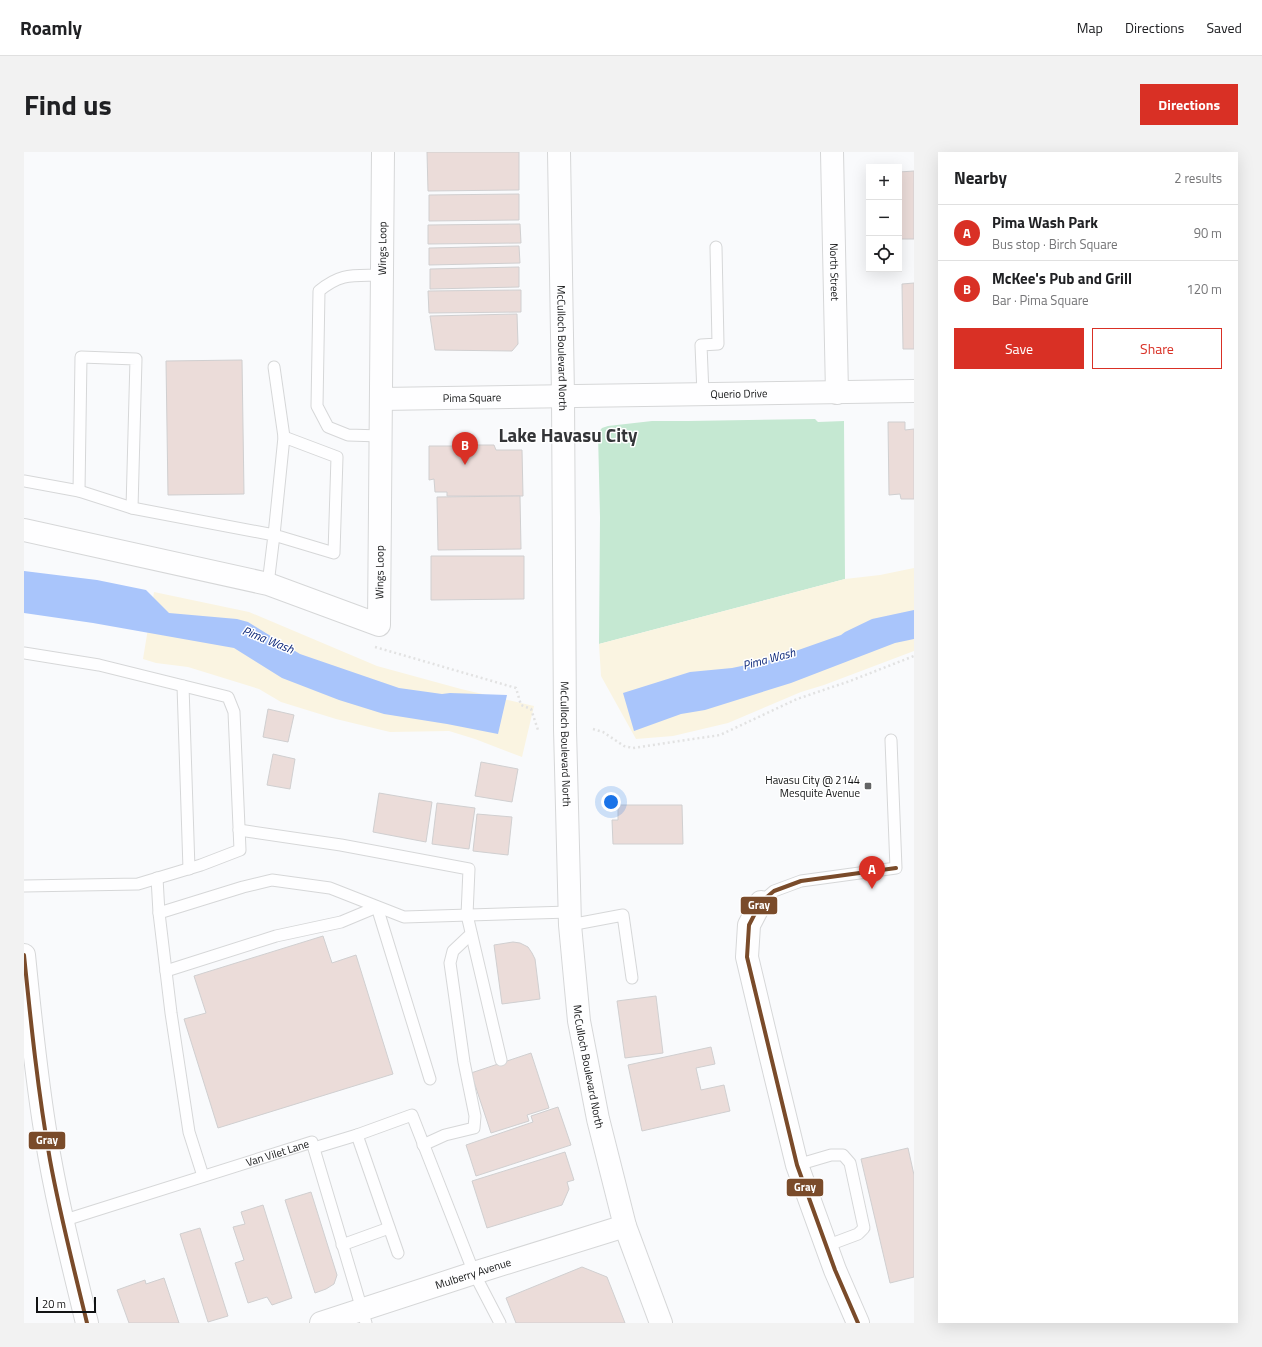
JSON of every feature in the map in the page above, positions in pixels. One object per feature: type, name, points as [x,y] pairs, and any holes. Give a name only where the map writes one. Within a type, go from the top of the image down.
[{"type":"street","name":"Wings Loop","points":[[24,530],[268,584],[378,625],[383,152]]},
{"type":"street","name":"McCulloch Boulevard North","points":[[558,152],[563,396],[565,680],[570,919],[579,1021],[598,1120],[625,1226],[662,1323]]},
{"type":"street","name":"North Street","points":[[832,152],[837,393]]},
{"type":"street","name":"Querio Drive","points":[[563,396],[914,391]]},
{"type":"street","name":"Pima Square","points":[[381,399],[563,396]]},
{"type":"street","points":[[761,902],[749,925],[747,957],[797,1165],[835,1270],[858,1323]]},
{"type":"street","points":[[24,954],[35,1088],[62,1221],[87,1323]]},
{"type":"street","name":"Mulberry Avenue","points":[[321,1323],[363,1317],[474,1273],[625,1226]]},
{"type":"lane","points":[[703,394],[701,345],[718,344],[716,247]]},
{"type":"lane","points":[[381,436],[348,435],[328,427],[317,406],[319,291],[330,282],[345,276],[382,275]]},
{"type":"lane","points":[[79,491],[80,356],[136,359],[132,508]]},
{"type":"lane","points":[[268,584],[284,437],[274,367]]},
{"type":"lane","points":[[24,481],[79,491],[132,508],[274,535],[334,553],[337,457],[284,437]]},
{"type":"lane","points":[[24,653],[98,665],[228,697],[234,712],[240,850],[189,869],[138,884],[24,886]]},
{"type":"lane","points":[[183,686],[189,869]]},
{"type":"lane","points":[[761,902],[774,891],[801,881],[896,868],[891,740]]},
{"type":"lane","points":[[239,830],[340,844],[469,869],[467,915],[501,1060]]},
{"type":"lane","points":[[157,878],[159,913],[166,971],[189,1132],[203,1176]]},
{"type":"lane","points":[[159,913],[243,887],[272,880],[330,888],[404,917],[467,915],[570,919],[624,916],[632,978]]},
{"type":"lane","points":[[166,971],[276,936],[341,922],[377,907]]},
{"type":"lane","points":[[377,907],[430,1079]]},
{"type":"lane","points":[[423,1145],[445,1135],[474,1128],[475,1116],[464,1062],[450,963],[453,952],[471,934]]},
{"type":"lane","points":[[314,1148],[358,1135],[412,1115],[474,1273],[500,1323]]},
{"type":"lane","points":[[358,1135],[398,1253]]},
{"type":"lane","name":"Van Vilet Lane","points":[[62,1221],[312,1142],[363,1317]]},
{"type":"lane","points":[[797,1165],[831,1155],[843,1156],[850,1163],[864,1228],[858,1234],[826,1246]]},
{"type":"lane","points":[[342,1245],[389,1228]]},
{"type":"path","points":[[372,646],[516,688],[521,705],[532,709],[538,730]]},
{"type":"path","points":[[593,729],[603,732],[624,746],[633,748],[720,734],[797,699],[850,681],[914,656]]},
{"type":"green space","points":[[815,419],[818,422],[844,421],[845,579],[599,644],[600,517],[598,433],[602,428],[652,421]]},
{"type":"sand","points":[[914,568],[914,651],[824,685],[801,692],[728,723],[673,736],[636,739],[601,676],[599,644],[845,579],[880,575]]},
{"type":"sand","points":[[154,592],[249,612],[377,666],[461,689],[534,706],[522,757],[449,731],[390,732],[336,719],[281,702],[259,689],[188,667],[156,663],[143,659]]},
{"type":"water","name":"Pima Wash","points":[[24,571],[97,580],[146,590],[169,613],[237,619],[248,622],[300,654],[399,688],[442,694],[507,695],[498,734],[384,714],[339,700],[282,678],[234,648],[93,623],[24,613]]},
{"type":"water","points":[[914,610],[914,639],[895,643],[791,683],[705,710],[681,714],[634,731],[623,693],[690,672],[732,668],[770,660],[841,635],[872,619]]},
{"type":"building","points":[[427,152],[519,152],[519,190],[428,191]]},
{"type":"building","points":[[914,171],[914,239],[902,239],[902,172]]},
{"type":"building","points":[[519,194],[519,220],[429,221],[429,195]]},
{"type":"building","points":[[520,224],[521,243],[428,244],[428,225]]},
{"type":"building","points":[[519,246],[520,263],[429,265],[429,248]]},
{"type":"building","points":[[519,267],[519,287],[430,289],[430,269]]},
{"type":"building","points":[[914,283],[914,349],[903,349],[902,284]]},
{"type":"building","points":[[521,290],[521,312],[429,313],[428,291]]},
{"type":"building","points":[[517,314],[518,344],[512,351],[435,350],[430,316]]},
{"type":"building","points":[[242,360],[244,494],[168,495],[166,361]]},
{"type":"building","points":[[888,422],[905,422],[905,430],[914,429],[914,499],[901,499],[900,494],[889,495]]},
{"type":"building","points":[[467,445],[494,445],[496,450],[522,450],[523,496],[447,496],[447,492],[435,492],[434,479],[429,480],[429,446],[455,446],[455,452],[467,452]]},
{"type":"building","points":[[520,496],[521,549],[438,550],[437,497]]},
{"type":"building","points":[[431,556],[524,556],[524,599],[431,600]]},
{"type":"building","points":[[268,709],[294,715],[288,742],[263,737]]},
{"type":"building","points":[[273,754],[295,759],[290,789],[267,785]]},
{"type":"building","points":[[481,762],[518,769],[512,802],[475,796]]},
{"type":"building","points":[[379,793],[432,802],[426,842],[373,832]]},
{"type":"building","points":[[437,803],[475,808],[469,849],[432,844]]},
{"type":"building","points":[[618,805],[682,805],[683,844],[613,844],[612,820],[618,820]]},
{"type":"building","points":[[477,814],[512,817],[508,855],[473,851]]},
{"type":"building","points":[[323,936],[332,963],[356,955],[393,1074],[218,1128],[184,1019],[206,1013],[194,976]]},
{"type":"building","points":[[513,942],[520,943],[528,947],[535,959],[540,999],[502,1004],[494,945]]},
{"type":"building","points":[[656,996],[663,1053],[625,1058],[617,1001]]},
{"type":"building","points":[[711,1047],[715,1064],[696,1068],[701,1090],[724,1085],[730,1111],[642,1131],[628,1065]]},
{"type":"building","points":[[531,1053],[549,1108],[527,1115],[529,1121],[491,1133],[471,1073]]},
{"type":"building","points":[[558,1107],[571,1145],[476,1176],[466,1145],[533,1122],[531,1116]]},
{"type":"building","points":[[908,1148],[914,1175],[914,1277],[890,1283],[861,1159]]},
{"type":"building","points":[[565,1152],[574,1180],[567,1182],[569,1189],[562,1205],[487,1228],[472,1181]]},
{"type":"building","points":[[311,1192],[337,1275],[334,1284],[315,1293],[285,1200]]},
{"type":"building","points":[[263,1205],[292,1298],[272,1305],[267,1297],[248,1303],[235,1263],[244,1260],[233,1227],[245,1224],[241,1212]]},
{"type":"building","points":[[200,1228],[228,1316],[208,1322],[180,1234]]},
{"type":"building","points":[[582,1267],[607,1277],[625,1323],[516,1323],[506,1298]]},
{"type":"building","points":[[164,1278],[179,1323],[129,1323],[117,1290],[145,1280],[146,1284]]},
{"type":"transit line","name":"Gray","points":[[858,1323],[835,1270],[797,1165],[747,957],[749,925],[761,902],[774,891],[801,881],[896,868]]},
{"type":"transit line","name":"Gray","points":[[24,955],[38,1083],[50,1160],[87,1323]]},
{"type":"place","name":"McKee's Pub and Grill","points":[[465,465]]},
{"type":"place","name":"Havasu City @ 2144 Mesquite Avenue","points":[[868,786]]},
{"type":"place","name":"Pima Wash Park","points":[[872,889]]},
{"type":"district","name":"Lake Havasu City","points":[[568,435]]}]
